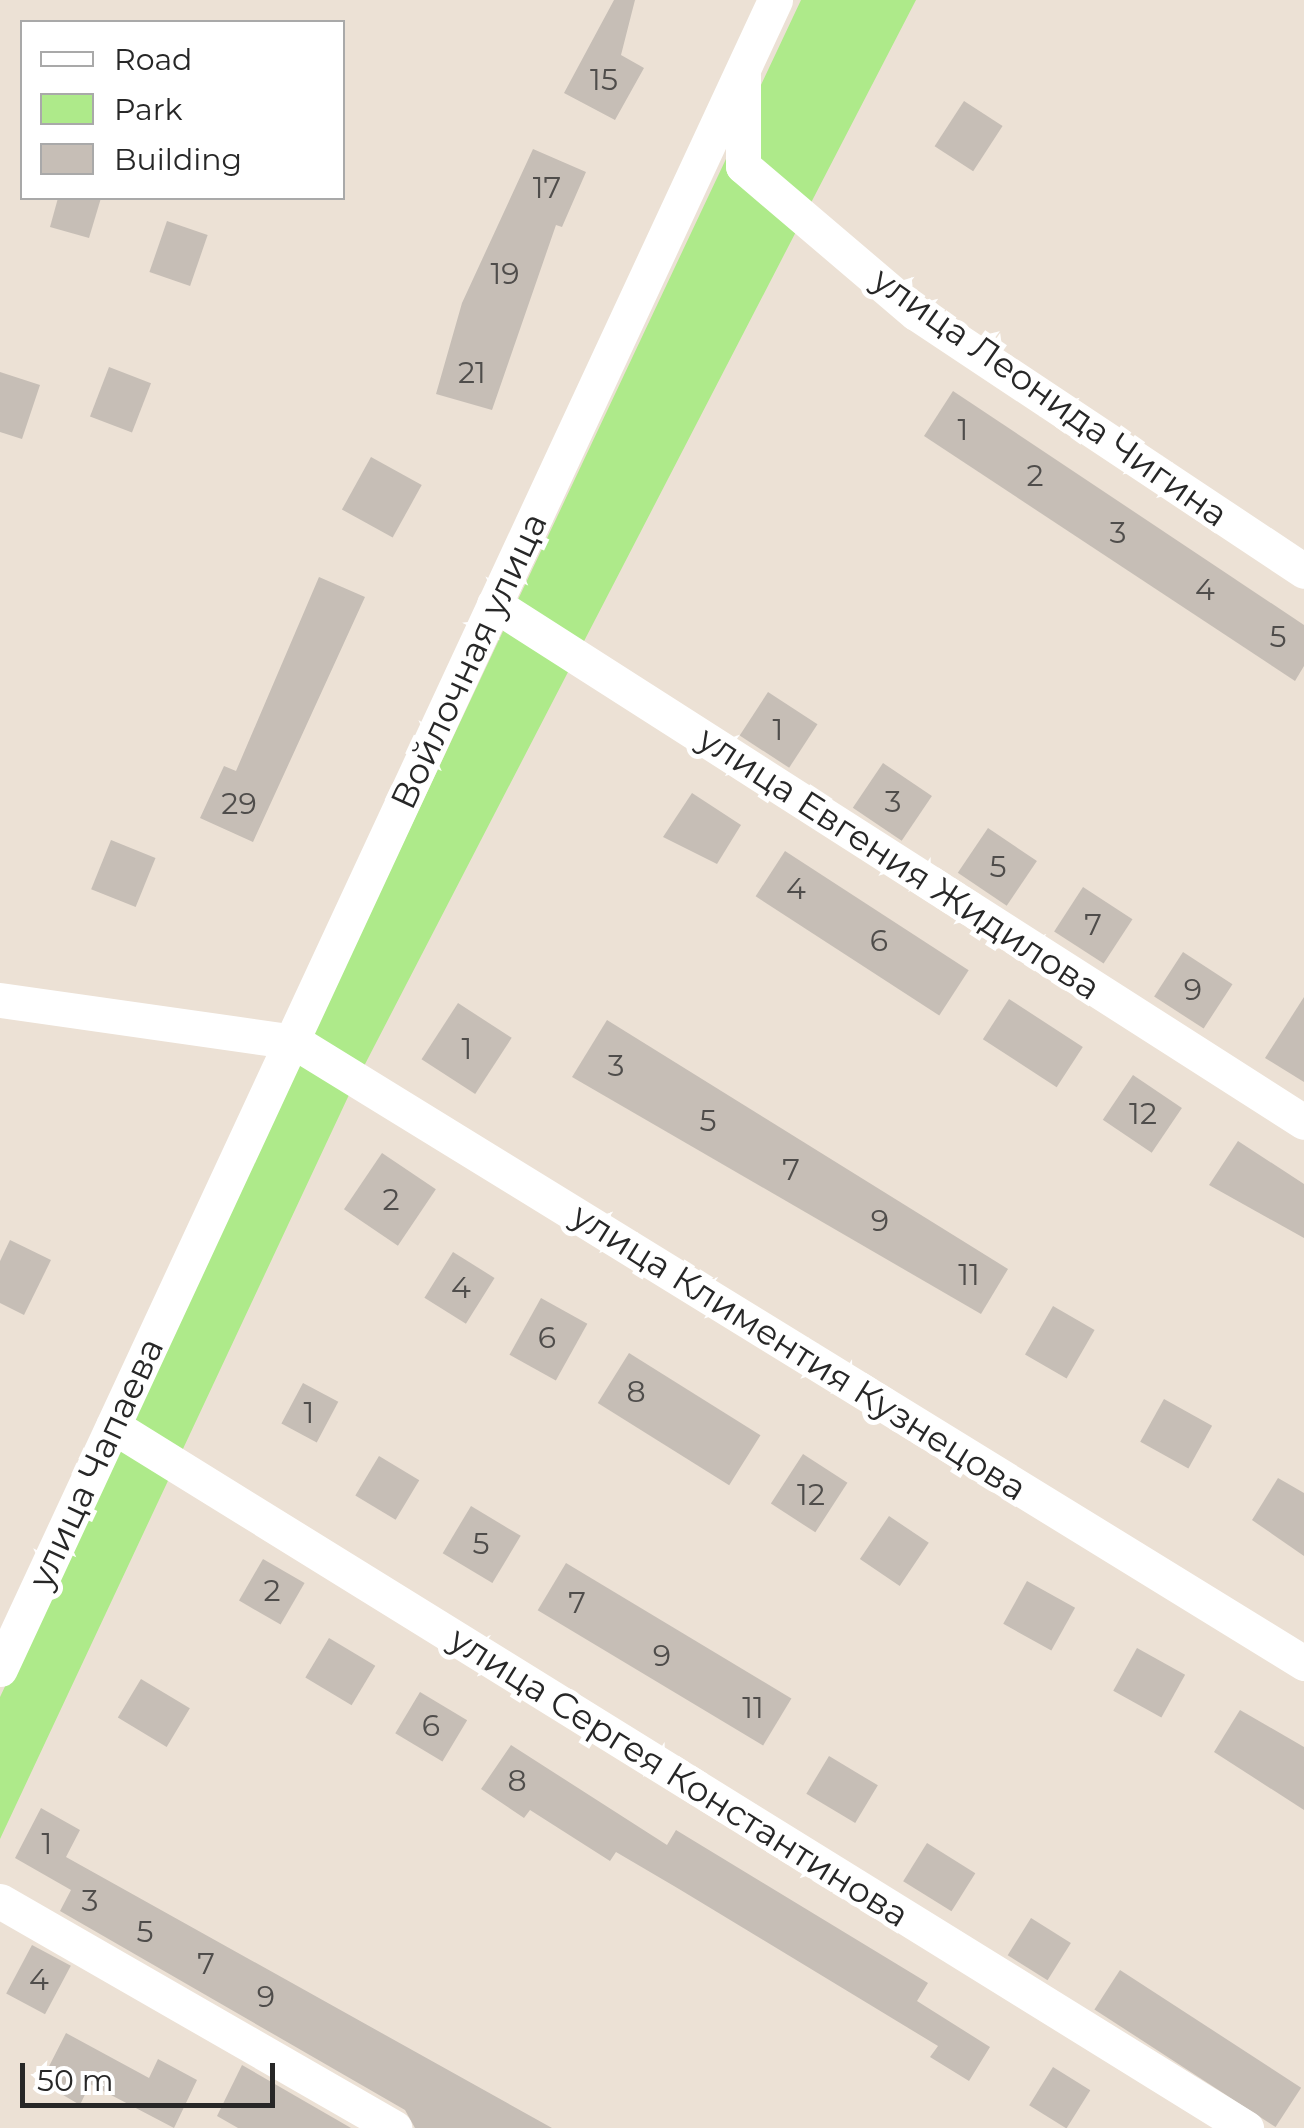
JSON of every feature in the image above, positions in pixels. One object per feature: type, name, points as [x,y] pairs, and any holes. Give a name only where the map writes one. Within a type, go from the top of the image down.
[{"type":"street","name":"Войлочная улица","points":[[193,1257],[775,0]]},
{"type":"street","name":"улица Леонида Чигина","points":[[743,64],[742,166],[916,313],[1304,571]]},
{"type":"street","name":"улица Евгения Жидилова","points":[[494,604],[1304,1122]]},
{"type":"street","points":[[0,1000],[294,1042]]},
{"type":"street","name":"улица Климентия Кузнецова","points":[[294,1042],[1304,1662]]},
{"type":"street","name":"улица Чапаева","points":[[0,1669],[193,1257]]},
{"type":"street","name":"улица Сергея Константинова","points":[[113,1426],[1246,2128]]},
{"type":"street","points":[[0,1901],[394,2128]]},
{"type":"green space","points":[[801,0],[916,0],[348,1097],[0,1839],[0,1697]]},
{"type":"building","points":[[614,0],[635,0],[621,55],[644,68],[615,120],[564,93]]},
{"type":"building","points":[[964,101],[1003,126],[973,171],[935,146]]},
{"type":"building","points":[[533,149],[586,172],[562,227],[556,225],[492,410],[436,394],[462,303]]},
{"type":"building","points":[[57,200],[100,200],[89,238],[50,227]]},
{"type":"building","points":[[167,221],[208,235],[190,286],[149,272]]},
{"type":"building","points":[[109,367],[151,383],[132,433],[90,416]]},
{"type":"building","points":[[0,372],[40,385],[22,439],[0,432]]},
{"type":"building","points":[[953,391],[1304,625],[1304,666],[1295,681],[924,436]]},
{"type":"building","points":[[371,457],[422,485],[393,538],[342,509]]},
{"type":"building","points":[[319,577],[365,597],[253,842],[200,818],[224,766],[236,771]]},
{"type":"building","points":[[768,692],[817,724],[789,768],[740,736]]},
{"type":"building","points":[[883,763],[932,796],[902,841],[853,808]]},
{"type":"building","points":[[692,793],[741,825],[717,864],[663,837]]},
{"type":"building","points":[[988,828],[1037,861],[1007,906],[958,873]]},
{"type":"building","points":[[111,840],[156,858],[136,907],[91,889]]},
{"type":"building","points":[[785,851],[969,970],[939,1016],[756,896]]},
{"type":"building","points":[[1083,887],[1132,919],[1104,964],[1054,931]]},
{"type":"building","points":[[1183,952],[1232,984],[1204,1029],[1154,996]]},
{"type":"building","points":[[1304,997],[1304,1082],[1265,1058]]},
{"type":"building","points":[[1009,999],[1083,1047],[1057,1087],[983,1039]]},
{"type":"building","points":[[458,1003],[512,1038],[475,1094],[422,1059]]},
{"type":"building","points":[[607,1020],[1008,1269],[981,1314],[572,1077]]},
{"type":"building","points":[[1133,1075],[1182,1108],[1152,1153],[1103,1120]]},
{"type":"building","points":[[1238,1141],[1304,1184],[1304,1238],[1209,1185]]},
{"type":"building","points":[[382,1153],[436,1189],[398,1246],[344,1209]]},
{"type":"building","points":[[10,1240],[51,1260],[24,1315],[0,1303],[0,1261]]},
{"type":"building","points":[[453,1252],[495,1278],[466,1324],[424,1298]]},
{"type":"building","points":[[541,1298],[587,1324],[556,1381],[509,1355]]},
{"type":"building","points":[[1053,1306],[1095,1330],[1067,1378],[1025,1354]]},
{"type":"building","points":[[629,1353],[760,1435],[729,1485],[598,1403]]},
{"type":"building","points":[[303,1383],[338,1402],[317,1442],[281,1424]]},
{"type":"building","points":[[1164,1399],[1212,1426],[1188,1469],[1140,1442]]},
{"type":"building","points":[[803,1454],[847,1483],[815,1532],[771,1503]]},
{"type":"building","points":[[379,1456],[419,1480],[396,1520],[355,1495]]},
{"type":"building","points":[[1278,1478],[1304,1493],[1304,1556],[1252,1520]]},
{"type":"building","points":[[471,1506],[521,1536],[492,1583],[443,1553]]},
{"type":"building","points":[[889,1516],[929,1543],[900,1586],[860,1559]]},
{"type":"building","points":[[263,1559],[305,1583],[281,1625],[239,1601]]},
{"type":"building","points":[[566,1563],[791,1698],[763,1746],[538,1610]]},
{"type":"building","points":[[1027,1581],[1075,1608],[1051,1651],[1003,1624]]},
{"type":"building","points":[[329,1638],[375,1666],[352,1705],[305,1677]]},
{"type":"building","points":[[1137,1648],[1185,1675],[1161,1718],[1113,1691]]},
{"type":"building","points":[[141,1679],[190,1708],[167,1747],[118,1718]]},
{"type":"building","points":[[420,1692],[467,1720],[442,1761],[395,1733]]},
{"type":"building","points":[[1240,1710],[1304,1747],[1304,1810],[1214,1752]]},
{"type":"building","points":[[511,1745],[667,1845],[676,1830],[928,1983],[917,2001],[990,2047],[969,2081],[930,2057],[938,2046],[679,1889],[616,1852],[610,1861],[530,1810],[524,1818],[481,1789]]},
{"type":"building","points":[[829,1756],[878,1785],[855,1823],[806,1794]]},
{"type":"building","points":[[41,1808],[80,1830],[66,1857],[552,2128],[415,2128],[405,2110],[60,1911],[71,1890],[15,1858]]},
{"type":"building","points":[[927,1843],[975,1873],[951,1911],[903,1881]]},
{"type":"building","points":[[1031,1918],[1071,1943],[1048,1980],[1008,1955]]},
{"type":"building","points":[[32,1945],[71,1966],[45,2014],[6,1994]]},
{"type":"building","points":[[1120,1970],[1301,2088],[1276,2127],[1094,2009]]},
{"type":"building","points":[[66,2033],[149,2078],[158,2059],[197,2080],[174,2128],[90,2084],[80,2105],[41,2082]]},
{"type":"building","points":[[242,2065],[351,2128],[238,2128],[217,2116]]},
{"type":"building","points":[[1053,2067],[1090,2090],[1067,2128],[1029,2105]]}]
